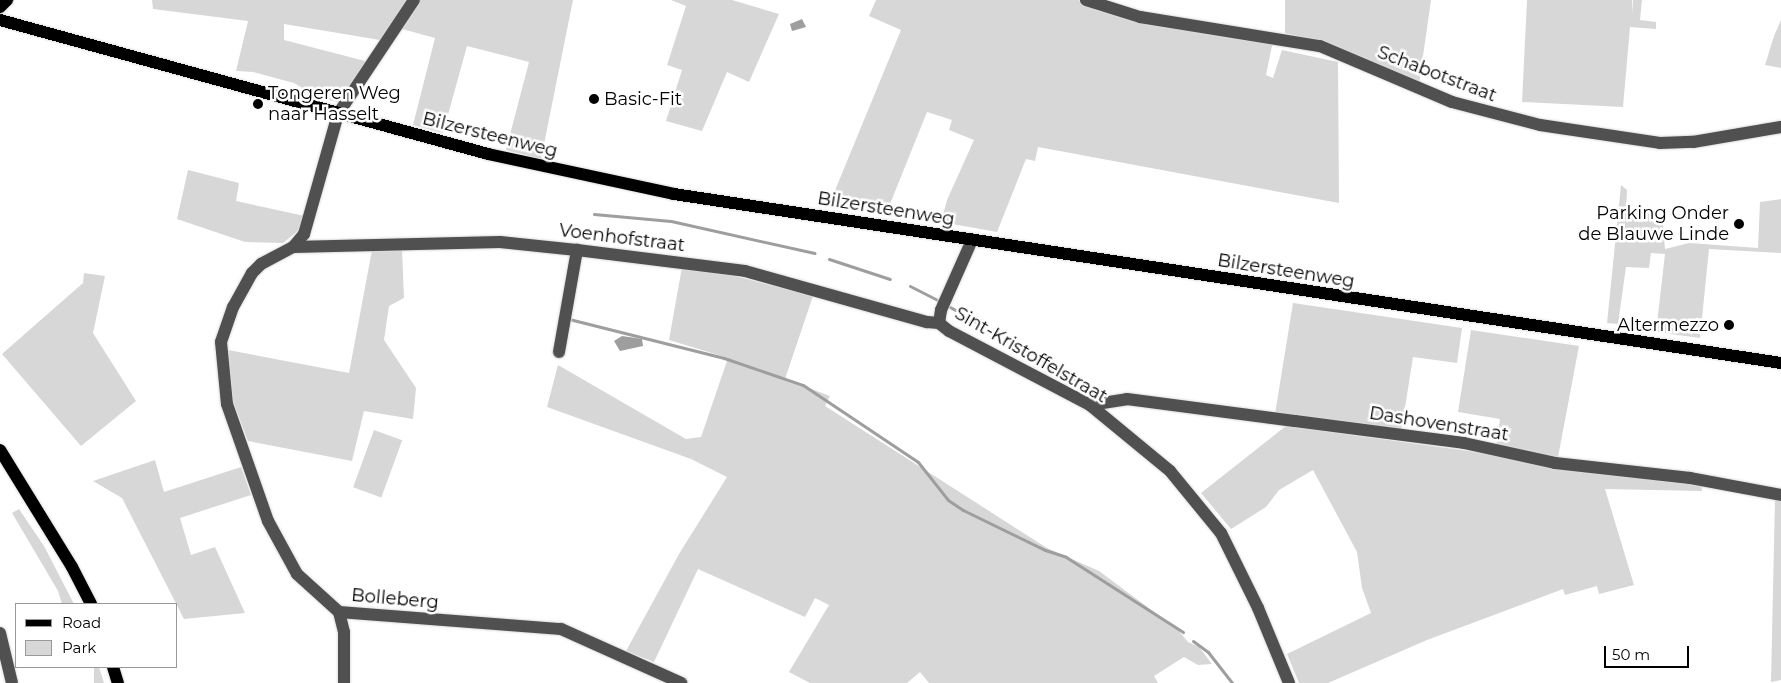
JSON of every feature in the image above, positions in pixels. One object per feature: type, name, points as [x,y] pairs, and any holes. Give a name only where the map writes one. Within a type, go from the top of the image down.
[{"type":"main road","points":[[0,7],[7,0]]},
{"type":"main road","name":"Bilzersteenweg","points":[[0,20],[338,114],[593,178],[972,240],[1781,363]]},
{"type":"main road","points":[[0,450],[72,567],[90,603]]},
{"type":"main road","points":[[113,668],[118,683]]},
{"type":"street","points":[[293,247],[304,234],[338,114],[414,0]]},
{"type":"street","name":"Schabotstraat","points":[[1086,0],[1140,17],[1320,46],[1478,111],[1549,127],[1660,143],[1693,142],[1781,127]]},
{"type":"street","name":"Sint-Kristoffelstraat","points":[[972,240],[941,310],[939,322],[950,332],[1090,405],[1170,470],[1221,533],[1255,600],[1289,683]]},
{"type":"street","name":"Voenhofstraat","points":[[293,247],[500,242],[577,250],[745,271],[927,322],[939,322]]},
{"type":"street","name":"Bolleberg","points":[[293,247],[261,264],[252,273],[233,307],[221,342],[227,404],[268,521],[297,574],[339,612],[561,629],[681,683]]},
{"type":"street","points":[[559,352],[577,250]]},
{"type":"street","name":"Dashovenstraat","points":[[1090,405],[1127,400],[1304,422],[1464,443],[1555,463],[1690,478],[1781,495]]},
{"type":"street","points":[[339,612],[344,632],[344,683]]},
{"type":"street","points":[[0,633],[12,683]]},
{"type":"green space","points":[[152,0],[408,0],[380,40],[284,24],[284,40],[369,62],[340,103],[318,97],[294,83],[253,72],[236,71],[248,21],[153,9]]},
{"type":"green space","points":[[419,0],[573,0],[541,159],[506,150],[529,62],[467,46],[443,133],[413,125],[435,38],[402,29]]},
{"type":"green space","points":[[671,0],[732,0],[779,14],[749,82],[727,72],[702,131],[666,121],[682,70],[667,65],[686,6]]},
{"type":"green space","points":[[876,0],[1078,0],[1096,10],[1140,21],[1273,41],[1266,75],[1273,78],[1282,50],[1338,62],[1339,203],[1038,147],[1035,161],[1026,159],[997,232],[941,222],[947,200],[974,140],[949,130],[952,120],[927,112],[886,214],[829,205],[901,30],[869,16]]},
{"type":"green space","points":[[1285,0],[1431,0],[1419,84],[1322,43],[1285,33]]},
{"type":"green space","points":[[1527,0],[1632,0],[1632,14],[1633,0],[1642,0],[1640,20],[1656,22],[1656,29],[1630,27],[1623,107],[1522,102]]},
{"type":"green space","points":[[1781,20],[1781,68],[1765,65]]},
{"type":"green space","points":[[188,170],[239,183],[236,201],[305,216],[300,229],[283,243],[245,242],[177,219]]},
{"type":"green space","points":[[1621,185],[1627,190],[1626,211],[1662,215],[1665,249],[1689,243],[1758,248],[1760,202],[1781,199],[1781,253],[1709,249],[1700,338],[1656,332],[1665,254],[1651,253],[1649,268],[1626,267],[1618,324],[1607,323]]},
{"type":"green space","points":[[402,249],[404,298],[389,306],[384,340],[416,388],[413,419],[364,411],[352,461],[248,441],[233,401],[228,350],[349,373],[372,250]]},
{"type":"green space","points":[[682,267],[727,274],[813,296],[785,379],[830,396],[825,406],[1047,548],[1099,571],[1177,629],[1188,642],[1199,647],[1212,664],[1198,665],[1184,657],[1154,676],[1158,683],[929,683],[920,672],[907,683],[810,683],[789,672],[829,605],[815,598],[805,617],[698,569],[654,662],[626,651],[679,554],[727,477],[691,459],[547,407],[558,365],[686,439],[701,437],[728,358],[669,340]]},
{"type":"green space","points":[[84,273],[105,276],[93,333],[136,401],[81,446],[2,354],[83,283]]},
{"type":"green space","points":[[1293,303],[1462,328],[1457,363],[1413,357],[1401,433],[1275,414]]},
{"type":"green space","points":[[1471,330],[1579,346],[1558,457],[1496,448],[1500,419],[1458,412]]},
{"type":"green space","points":[[1286,426],[1701,483],[1702,491],[1605,489],[1634,585],[1599,594],[1597,586],[1565,595],[1563,589],[1427,640],[1328,683],[1299,683],[1287,654],[1371,613],[1362,588],[1357,552],[1313,470],[1279,490],[1266,507],[1231,529],[1201,493]]},
{"type":"green space","points":[[374,430],[402,440],[381,498],[353,487]]},
{"type":"green space","points":[[155,460],[164,492],[241,467],[251,495],[180,518],[191,555],[215,547],[245,613],[184,619],[178,607],[178,603],[176,603],[122,498],[93,481]]},
{"type":"green space","points":[[1775,498],[1781,499],[1781,680],[1771,682]]},
{"type":"green space","points":[[19,509],[44,546],[73,603],[62,603],[58,591],[12,513]]},
{"type":"green space","points":[[94,668],[99,668],[104,683],[94,683]]},
{"type":"shaded area","points":[[802,19],[806,27],[792,31],[790,24]]},
{"type":"shaded area","points":[[622,336],[642,339],[643,346],[620,351],[614,341]]},
{"type":"waterway","points":[[594,214],[671,221],[814,253]]},
{"type":"waterway","points":[[829,259],[890,279]]},
{"type":"waterway","points":[[910,286],[939,301]]},
{"type":"waterway","points":[[950,307],[988,329]]},
{"type":"waterway","points":[[569,319],[724,358],[803,385],[918,462],[948,500],[963,510],[1045,550],[1066,557],[1183,632]]},
{"type":"waterway","points":[[1037,358],[1103,395]]},
{"type":"waterway","points":[[1193,641],[1208,652],[1232,683]]},
{"type":"place","name":"Basic-Fit","points":[[594,99]]},
{"type":"place","name":"Tongeren Weg naar Hasselt","points":[[258,104]]},
{"type":"place","name":"Parking Onder de Blauwe Linde","points":[[1739,224]]},
{"type":"place","name":"Altermezzo","points":[[1729,325]]}]
